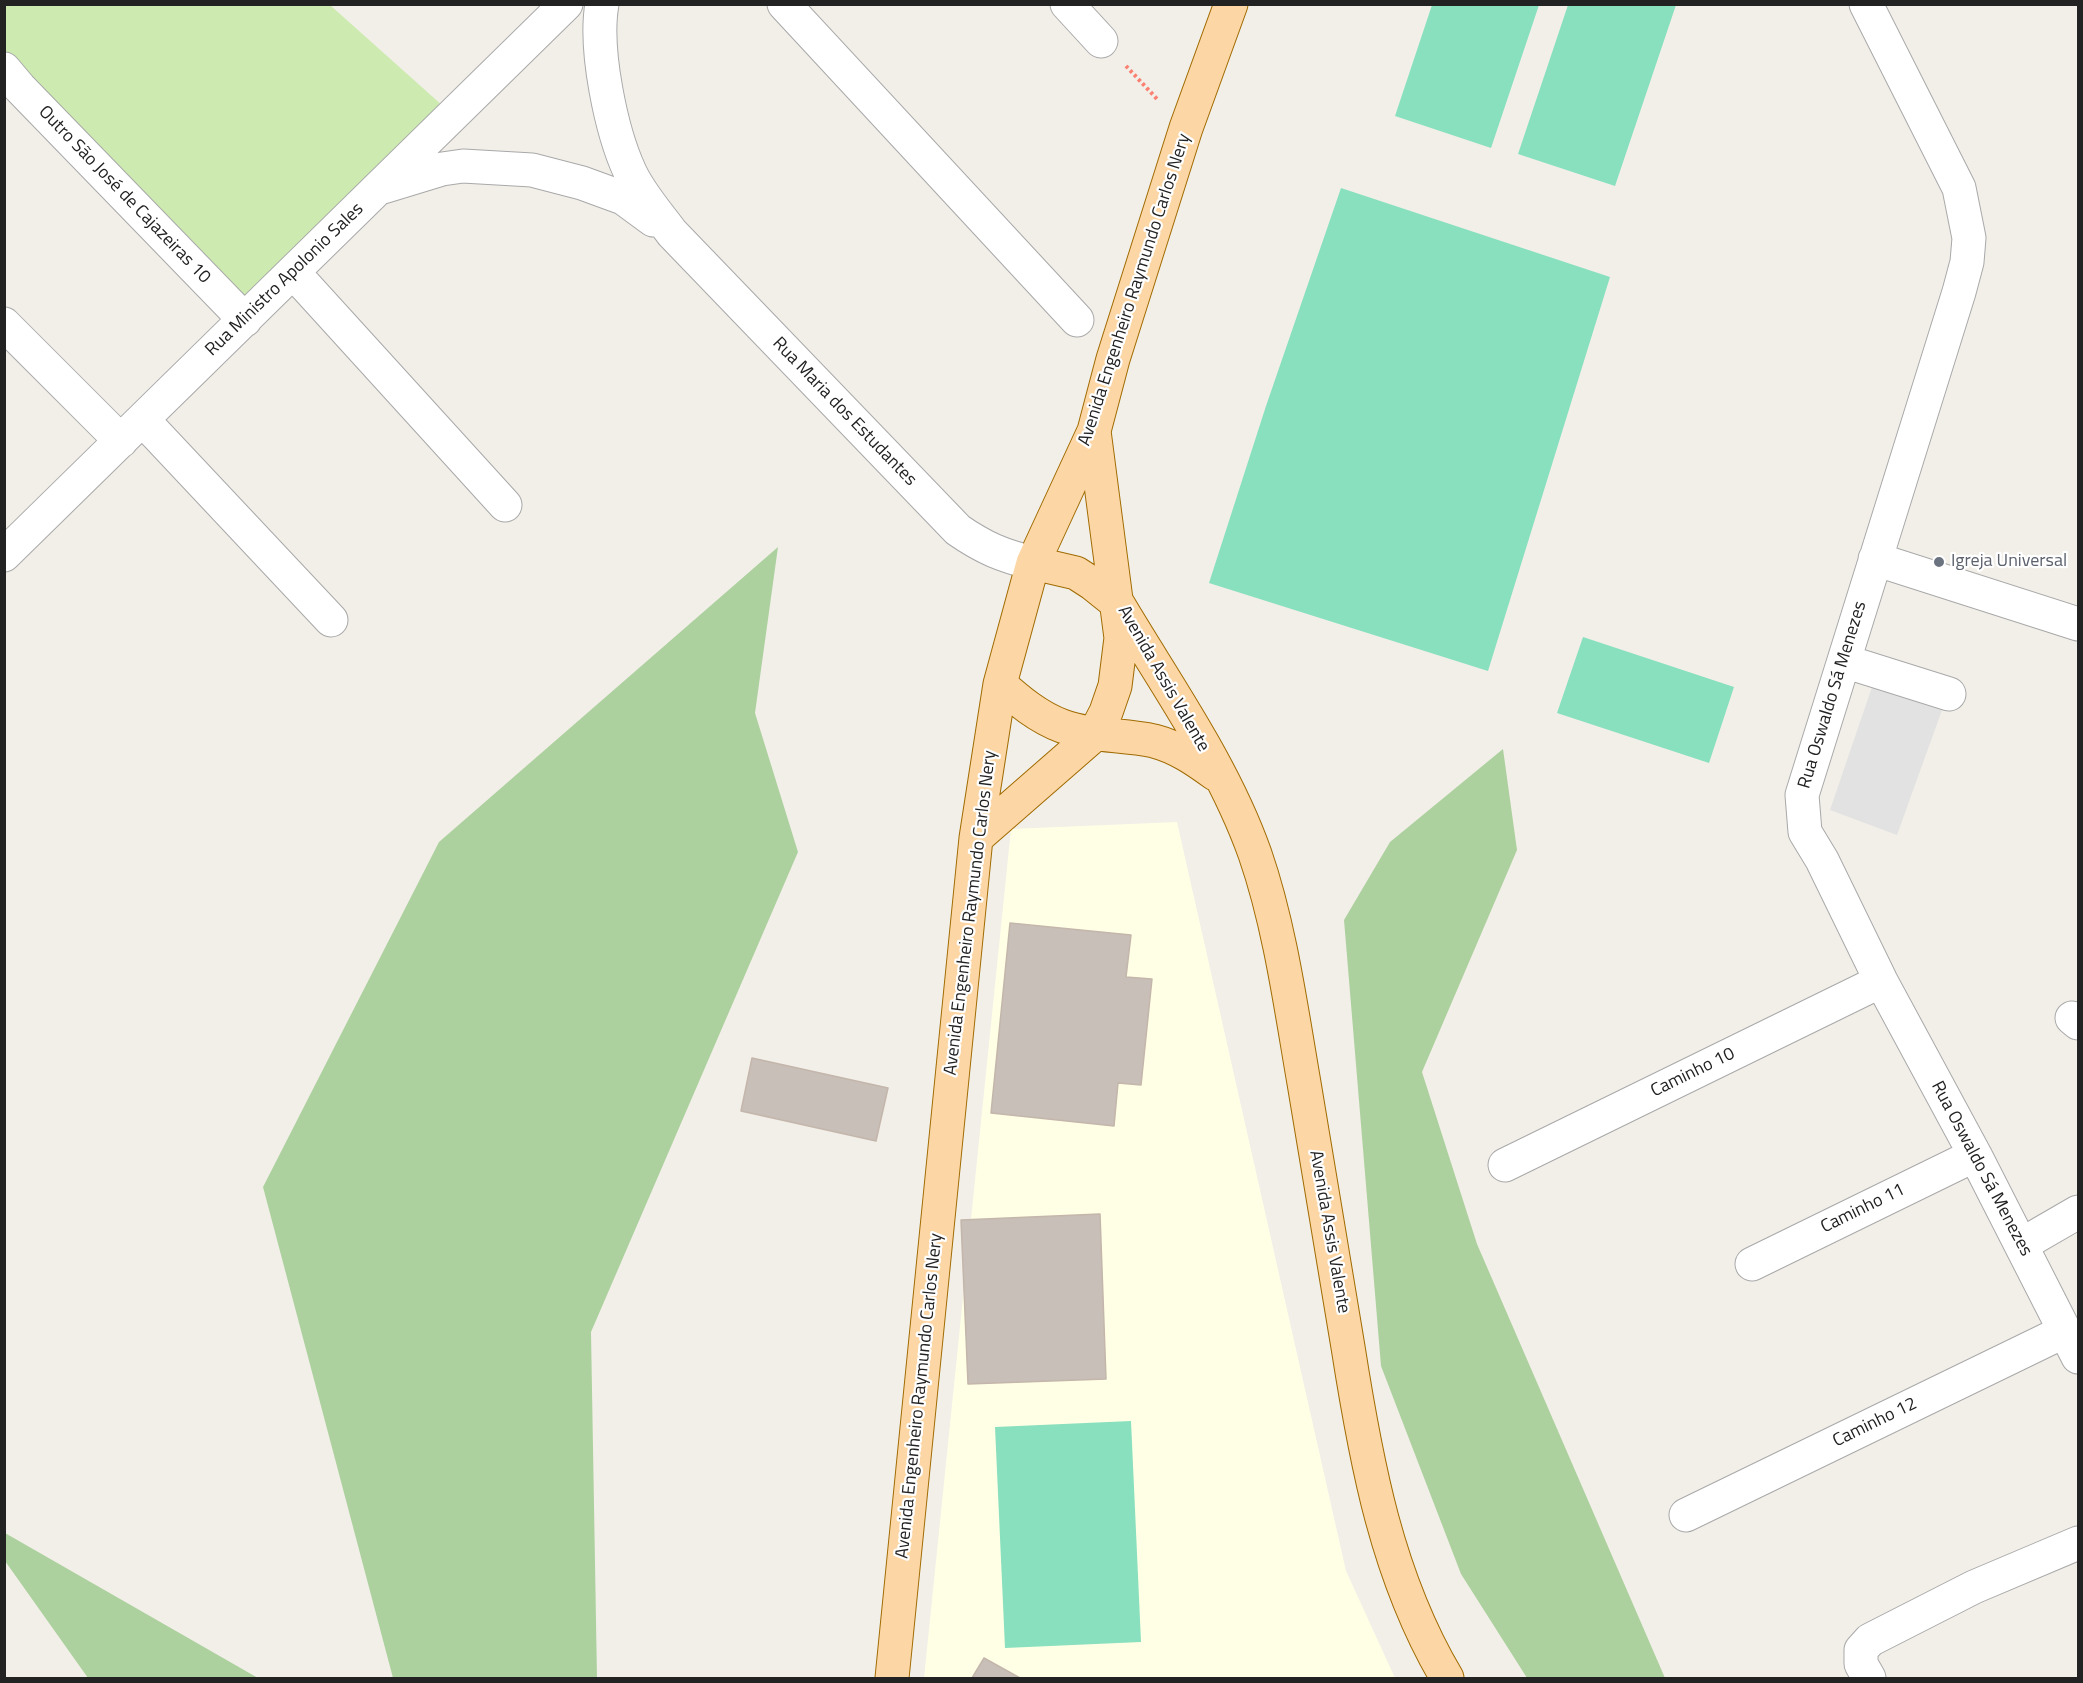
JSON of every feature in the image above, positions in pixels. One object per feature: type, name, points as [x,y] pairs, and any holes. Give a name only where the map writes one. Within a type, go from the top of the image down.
[{"type":"main road","name":"Avenida Engenheiro Raymundo Carlos Nery","points":[[892,1678],[976,838],[1000,684],[1033,563],[1094,431],[1113,359],[1186,128],[1231,4]]},
{"type":"main road","name":"Avenida Assis Valente","points":[[1094,431],[1118,604],[1223,780],[1255,854],[1274,925],[1292,1010],[1361,1431],[1388,1547],[1408,1600],[1447,1678]]},
{"type":"main road","points":[[976,838],[1094,735],[1106,712],[1118,668],[1121,638],[1118,604],[1076,573],[1033,563]]},
{"type":"main road","name":"Avenida Assis Valente","points":[[1000,684],[1043,718],[1094,735],[1154,741],[1177,749],[1197,760],[1223,780]]},
{"type":"street","name":"Rua Ministro Apolonio Sales","points":[[4,555],[566,4]]},
{"type":"street","name":"Rua Maria dos Estudantes","points":[[602,4],[601,57],[610,110],[623,153],[634,181],[672,233],[958,530],[1002,555],[1033,563]]},
{"type":"street","points":[[784,4],[1077,320]]},
{"type":"street","points":[[1067,4],[1101,41]]},
{"type":"street","name":"Rua Oswaldo Sá Menezes","points":[[1866,4],[1959,188],[1969,238],[1967,262],[1959,292],[1802,795],[1805,832],[1822,860],[1881,981],[1975,1155],[2072,1344]]},
{"type":"street","name":"Outro São José de Cajazeiras 10","points":[[4,69],[245,320]]},
{"type":"street","name":"Rua Maria dos Estudantes","points":[[379,188],[442,169],[463,166],[532,170],[582,183],[623,198],[672,233]]},
{"type":"street","points":[[293,272],[505,505]]},
{"type":"street","points":[[4,324],[132,430],[331,620]]},
{"type":"street","points":[[1875,559],[2079,624]]},
{"type":"street","points":[[1844,661],[1949,694]]},
{"type":"street","name":"Caminho 10","points":[[1505,1165],[1881,981]]},
{"type":"street","name":"Caminho 11","points":[[1752,1264],[1975,1155]]},
{"type":"street","points":[[2020,1245],[2079,1212]]},
{"type":"street","name":"Caminho 12","points":[[1686,1515],[2072,1344]]},
{"type":"street","points":[[1869,1678],[1861,1664],[1861,1650],[1870,1640],[1974,1587],[2079,1543]]},
{"type":"path","points":[[1101,41],[1163,105]]},
{"type":"shaded area","points":[[1872,687],[1942,710],[1897,835],[1830,810]]},
{"type":"shaded area","points":[[1177,822],[1346,1571],[1395,1678],[924,1678],[1011,829]]},
{"type":"green space","points":[[4,5],[330,5],[443,106],[247,302],[5,59]]},
{"type":"green space","points":[[1432,5],[1539,5],[1491,148],[1395,116]]},
{"type":"green space","points":[[1568,5],[1676,5],[1615,186],[1518,154]]},
{"type":"green space","points":[[1341,188],[1610,277],[1488,671],[1209,583],[1266,406]]},
{"type":"green space","points":[[778,547],[755,713],[798,852],[591,1332],[597,1678],[393,1678],[263,1187],[439,842]]},
{"type":"green space","points":[[1583,637],[1734,687],[1709,763],[1557,713]]},
{"type":"green space","points":[[1503,749],[1517,850],[1422,1072],[1477,1244],[1665,1678],[1527,1678],[1461,1574],[1381,1366],[1344,920],[1390,842]]},
{"type":"green space","points":[[1131,1421],[1141,1642],[1005,1648],[995,1427]]},
{"type":"green space","points":[[5,1533],[258,1678],[88,1678],[5,1561]]},
{"type":"building","points":[[1010,923],[1131,935],[1126,977],[1152,979],[1141,1085],[1118,1083],[1114,1126],[991,1113]]},
{"type":"building","points":[[752,1058],[888,1088],[876,1141],[741,1111]]},
{"type":"building","points":[[1100,1214],[1106,1379],[968,1384],[961,1220]]},
{"type":"building","points":[[984,1658],[1020,1678],[972,1678]]},
{"type":"place","name":"Igreja Universal","points":[[1939,562]]}]
